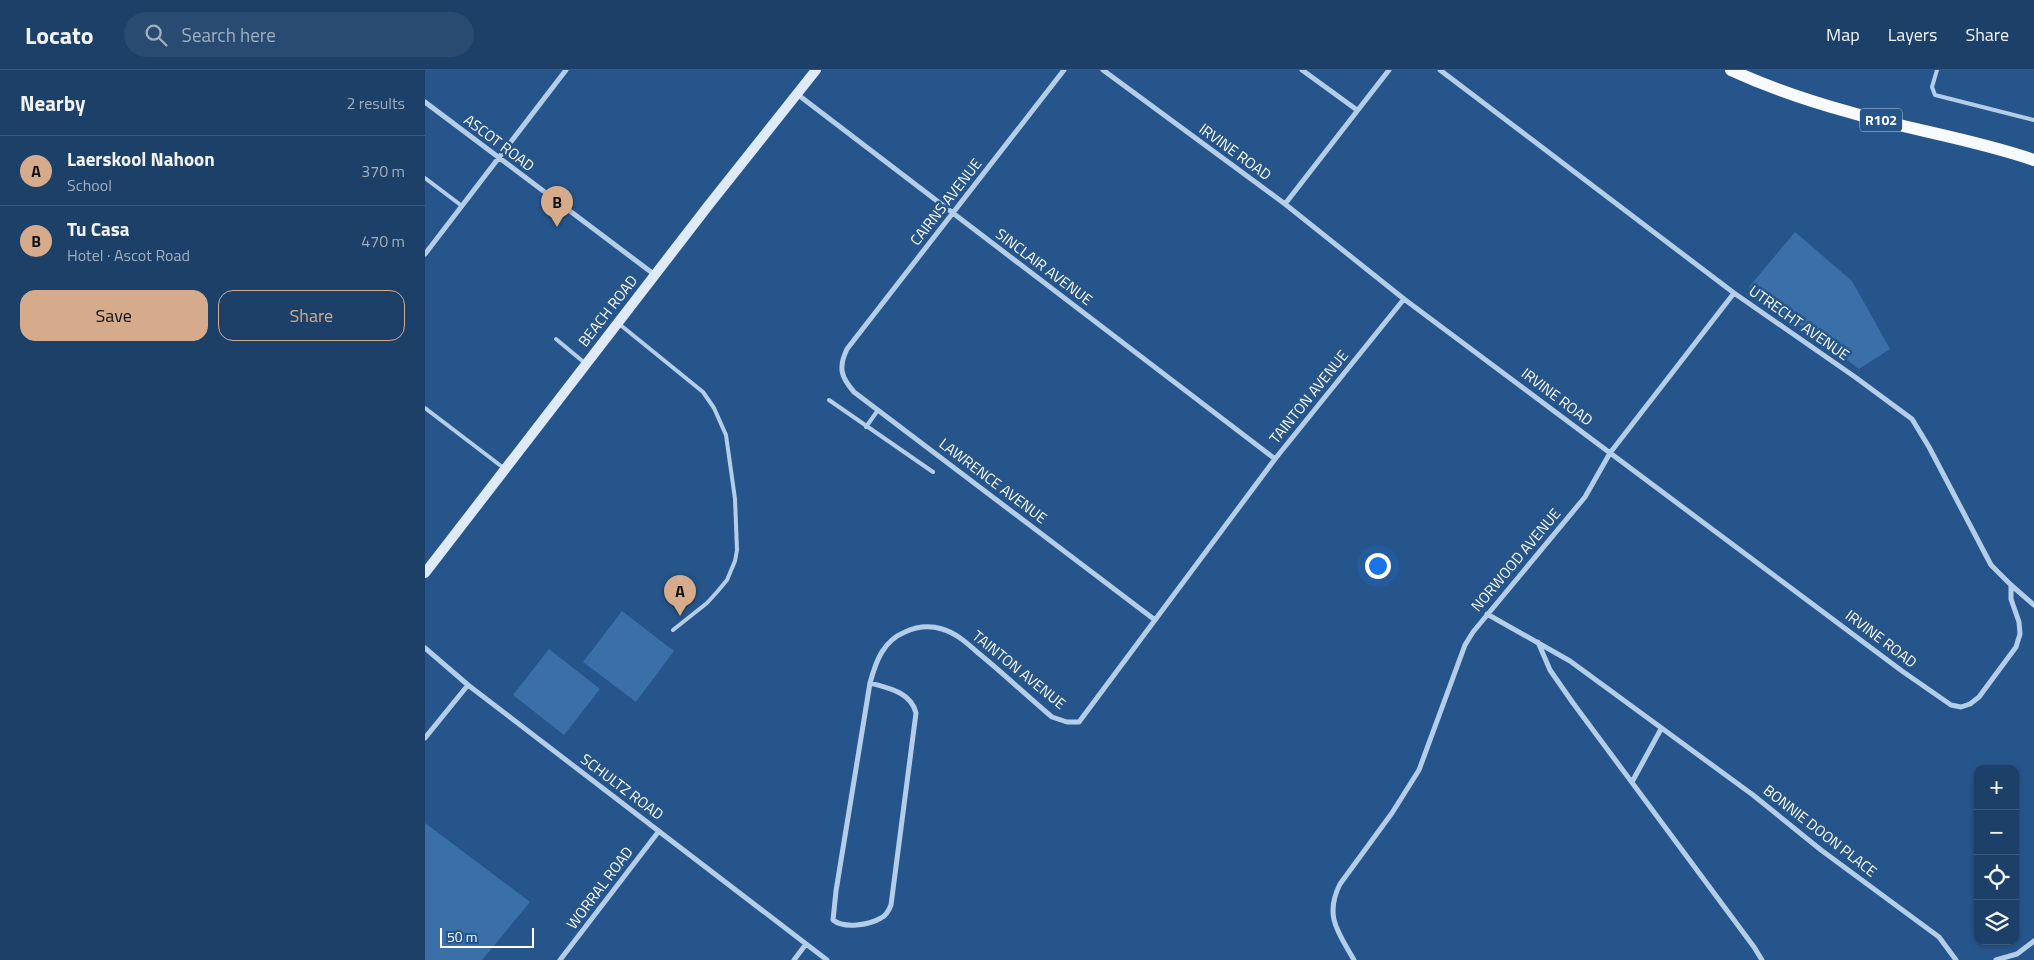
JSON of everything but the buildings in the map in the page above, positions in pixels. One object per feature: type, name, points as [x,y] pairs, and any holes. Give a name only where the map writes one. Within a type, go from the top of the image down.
[{"type":"main road","name":"R102","points":[[1731,70],[1752,80],[1850,112],[1986,145],[2034,160]]},
{"type":"street","points":[[425,254],[566,70]]},
{"type":"street","name":"BEACH ROAD","points":[[425,573],[585,364],[816,70]]},
{"type":"street","name":"CAIRNS AVENUE","points":[[847,349],[1065,70]]},
{"type":"street","name":"IRVINE ROAD","points":[[1103,70],[1285,204],[1404,299],[1902,671],[1951,705],[1961,707],[1970,704],[1979,697],[2016,646],[2020,634],[2019,622],[2011,599],[2011,585]]},
{"type":"street","points":[[1302,70],[1357,110]]},
{"type":"street","points":[[1285,204],[1389,70]]},
{"type":"street","name":"UTRECHT AVENUE","points":[[1440,70],[1734,292],[1855,377],[1911,420],[1929,447],[1991,565],[2034,605]]},
{"type":"street","name":"SINCLAIR AVENUE","points":[[797,94],[1275,459]]},
{"type":"street","name":"ASCOT ROAD","points":[[425,102],[655,275]]},
{"type":"street","name":"NORWOOD AVENUE","points":[[1354,960],[1335,928],[1332,903],[1339,884],[1392,814],[1419,770],[1465,645],[1487,614],[1585,497],[1610,453],[1734,292]]},
{"type":"street","name":"TAINTON AVENUE","points":[[870,683],[903,694],[912,703],[916,713],[891,905],[885,916],[872,922],[842,924],[833,920],[836,891],[870,683],[880,653],[901,633],[916,627],[944,629],[963,640],[1052,717],[1075,723],[1084,716],[1275,459],[1404,299]]},
{"type":"street","name":"LAWRENCE AVENUE","points":[[847,349],[842,359],[842,375],[854,392],[1155,620]]},
{"type":"street","name":"BONNIE DOON PLACE","points":[[1487,614],[1570,661],[1753,795],[1821,850],[1939,937],[1956,960]]},
{"type":"street","points":[[1538,642],[1550,670],[1762,960]]},
{"type":"street","name":"SCHULTZ ROAD","points":[[425,648],[468,685],[827,960]]},
{"type":"street","points":[[425,738],[468,685]]},
{"type":"street","points":[[1632,782],[1661,729]]},
{"type":"street","name":"WORRAL ROAD","points":[[561,960],[659,831]]},
{"type":"street","points":[[1996,960],[2017,954],[2034,941]]},
{"type":"street","points":[[793,960],[806,944]]},
{"type":"lane","points":[[1937,70],[1932,87],[1935,95],[2034,120]]},
{"type":"lane","points":[[425,178],[462,206]]},
{"type":"lane","points":[[618,323],[703,392],[714,408],[726,436],[735,499],[737,550],[735,561],[727,580],[717,592],[707,603],[673,630]]},
{"type":"lane","points":[[556,339],[585,364]]},
{"type":"lane","points":[[829,400],[933,472]]},
{"type":"lane","points":[[425,408],[505,469]]},
{"type":"lane","points":[[866,427],[878,410]]},
{"type":"shaded area","points":[[1795,232],[1852,281],[1890,349],[1859,369],[1749,287]]},
{"type":"shaded area","points":[[622,611],[674,651],[636,702],[583,662]]},
{"type":"shaded area","points":[[549,649],[600,689],[564,735],[513,695]]},
{"type":"shaded area","points":[[425,823],[530,902],[482,960],[425,960]]},
{"type":"place","name":"Tu Casa","points":[[557,227]]},
{"type":"place","name":"Laerskool Nahoon","points":[[680,616]]}]
